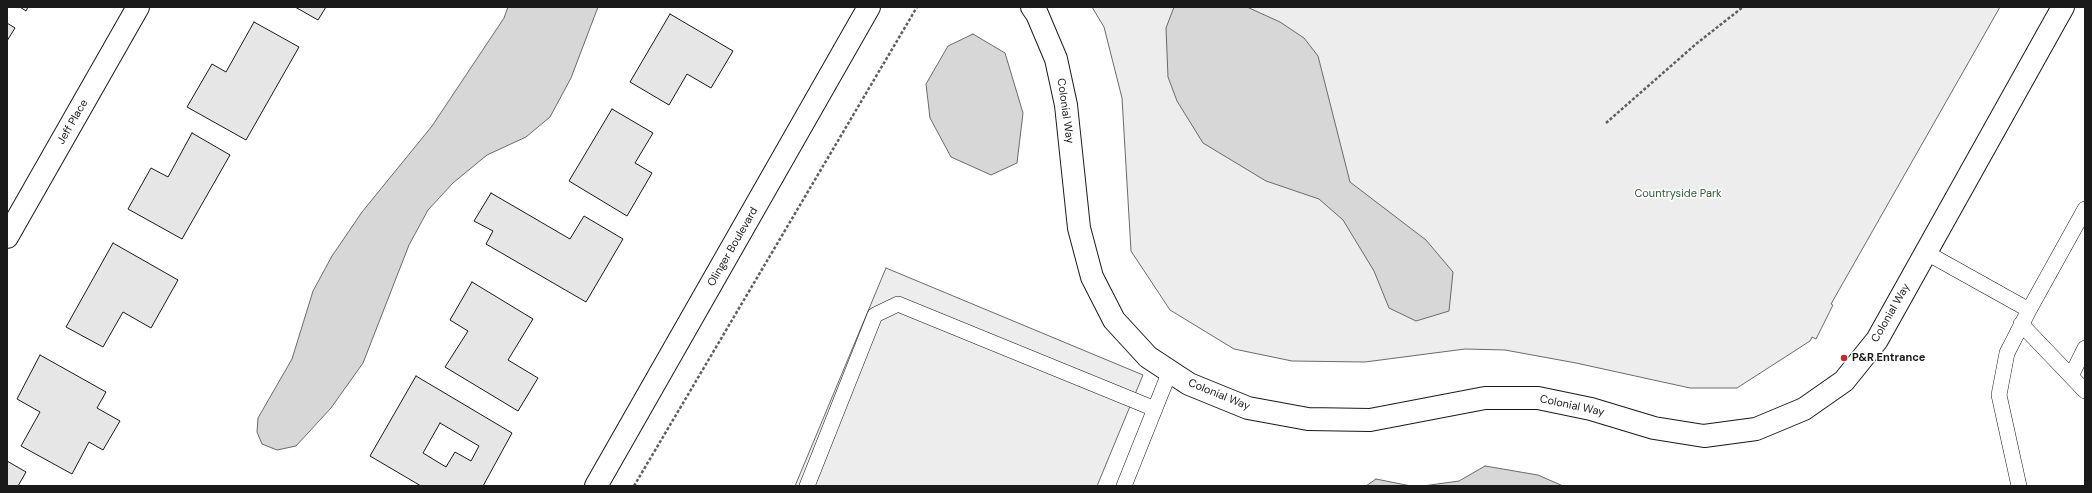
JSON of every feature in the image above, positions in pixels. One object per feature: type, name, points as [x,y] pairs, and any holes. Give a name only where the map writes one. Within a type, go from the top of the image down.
[{"type":"street","name":"Jeff Place","points":[[7,237],[138,7]]},
{"type":"street","name":"Olinger Boulevard","points":[[596,486],[869,7]]},
{"type":"street","name":"Colonial Way","points":[[1032,7],[1037,14],[1056,59],[1066,105],[1078,228],[1092,276],[1114,320],[1148,357],[1189,384],[1248,408],[1308,419],[1370,420],[1485,398],[1538,398],[1591,409],[1654,428],[1704,436],[1756,429],[1804,409],[1844,381],[1877,340],[2063,7]]},
{"type":"lane","points":[[2020,486],[1999,395],[2007,353],[2028,310],[2085,209]]},
{"type":"lane","points":[[1925,252],[2028,310]]},
{"type":"lane","points":[[807,486],[875,315],[898,304],[1155,409]]},
{"type":"lane","points":[[2021,324],[2085,390]]},
{"type":"lane","points":[[2072,376],[2085,348]]},
{"type":"lane","points":[[1124,486],[1170,371]]},
{"type":"path","points":[[634,486],[917,7]]},
{"type":"path","points":[[1606,123],[1696,44],[1744,7]]},
{"type":"shaded area","points":[[508,7],[598,7],[571,78],[550,117],[526,137],[487,155],[453,183],[428,210],[409,245],[363,363],[331,408],[296,446],[277,450],[262,444],[257,432],[258,418],[292,359],[313,291],[332,256],[362,212],[432,126],[504,18]]},
{"type":"shaded area","name":"Countryside Park","points":[[1092,7],[2000,7],[1831,304],[1833,305],[1816,339],[1812,337],[1810,341],[1737,388],[1690,388],[1576,363],[1505,350],[1465,349],[1365,362],[1292,361],[1234,349],[1170,310],[1131,251],[1122,98],[1104,27]]},
{"type":"shaded area","points":[[1174,7],[1247,7],[1280,22],[1304,38],[1318,56],[1350,182],[1426,240],[1453,272],[1449,311],[1416,321],[1389,308],[1374,271],[1343,220],[1319,199],[1266,181],[1203,143],[1177,101],[1168,77],[1166,28]]},
{"type":"shaded area","points":[[973,34],[1005,53],[1023,113],[1017,163],[991,175],[951,157],[930,118],[926,84],[948,46]]},
{"type":"shaded area","points":[[886,268],[1143,375],[1097,486],[795,486]]},
{"type":"shaded area","points":[[1485,466],[1538,475],[1563,486],[1423,486],[1459,481]]},
{"type":"shaded area","points":[[1376,479],[1411,486],[1366,486]]},
{"type":"building","points":[[20,7],[28,7],[26,11]]},
{"type":"building","points":[[295,7],[326,7],[318,20]]},
{"type":"building","points":[[670,14],[733,51],[711,88],[687,74],[669,105],[630,82]]},
{"type":"building","points":[[254,22],[299,47],[246,140],[187,107],[212,64],[226,72]]},
{"type":"building","points":[[7,23],[15,28],[7,41]]},
{"type":"building","points":[[612,109],[653,133],[635,163],[652,173],[627,216],[569,181]]},
{"type":"building","points":[[192,133],[230,155],[182,239],[128,209],[151,168],[168,177]]},
{"type":"building","points":[[491,193],[570,239],[584,216],[623,239],[586,302],[486,244],[493,231],[474,221]]},
{"type":"building","points":[[113,243],[178,280],[151,328],[123,312],[103,347],[66,327]]},
{"type":"building","points":[[472,282],[533,319],[508,360],[538,378],[518,411],[445,367],[468,331],[450,320]]},
{"type":"building","points":[[40,355],[106,392],[97,408],[120,421],[103,450],[89,442],[72,474],[21,446],[40,412],[17,399]]},
{"type":"building","points":[[416,376],[512,433],[483,486],[421,486],[370,456]],"holes":[[[440,423],[479,446],[471,461],[455,452],[446,467],[423,453]]]},
{"type":"building","points":[[7,461],[26,472],[18,486],[7,486]]},
{"type":"place","name":"P&R Entrance","points":[[1844,358]]}]
